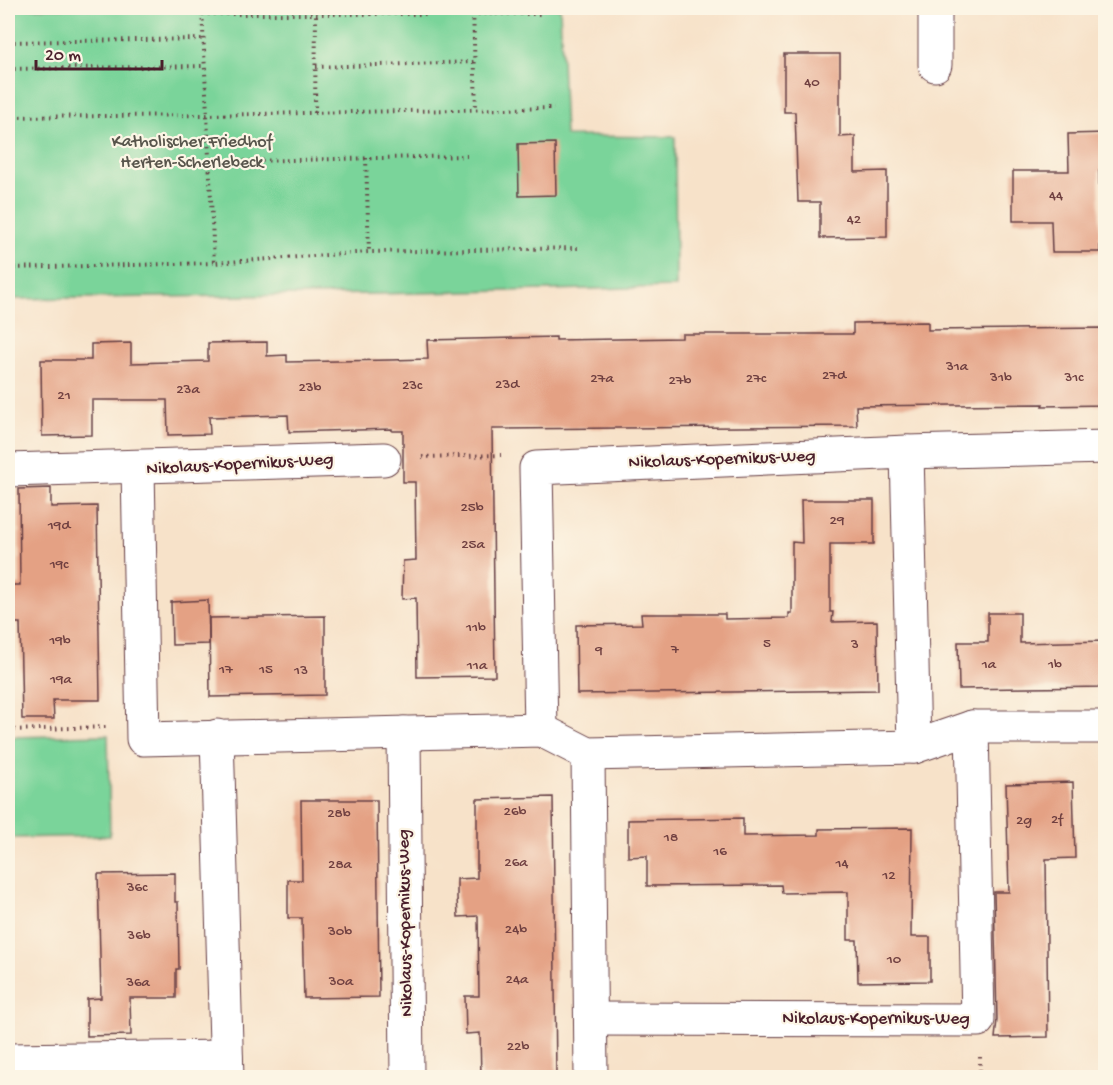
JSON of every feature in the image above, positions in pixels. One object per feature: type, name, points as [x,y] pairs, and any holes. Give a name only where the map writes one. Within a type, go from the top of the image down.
[{"type":"street","points":[[935,8],[935,65]]},
{"type":"street","name":"Nikolaus-Kopernikus-Weg","points":[[536,468],[907,452],[1106,447]]},
{"type":"street","points":[[907,452],[914,747]]},
{"type":"street","name":"Nikolaus-Kopernikus-Weg","points":[[142,726],[138,467],[384,459]]},
{"type":"street","points":[[8,470],[138,467]]},
{"type":"street","points":[[536,468],[541,730]]},
{"type":"street","points":[[142,726],[143,739],[541,730],[588,754],[914,747],[972,728],[1106,727]]},
{"type":"street","name":"Nikolaus-Kopernikus-Weg","points":[[591,1019],[978,1020],[972,728]]},
{"type":"street","name":"Nikolaus-Kopernikus-Weg","points":[[404,733],[407,1077]]},
{"type":"street","points":[[8,1060],[226,1067],[217,736]]},
{"type":"street","points":[[588,754],[591,1077]]},
{"type":"path","points":[[202,8],[214,263]]},
{"type":"path","points":[[473,8],[476,110]]},
{"type":"path","points":[[202,14],[541,14]]},
{"type":"path","points":[[315,113],[316,14]]},
{"type":"path","points":[[8,42],[203,39]]},
{"type":"path","points":[[316,67],[474,62]]},
{"type":"path","points":[[8,69],[205,66]]},
{"type":"path","points":[[8,117],[554,108]]},
{"type":"path","points":[[208,162],[467,156]]},
{"type":"path","points":[[366,158],[369,252]]},
{"type":"path","points":[[8,268],[214,263],[369,252],[578,248]]},
{"type":"path","points":[[384,459],[516,454],[536,468]]},
{"type":"path","points":[[8,730],[142,726]]},
{"type":"green space","name":"Katholischer Friedhof Herten-Scherlebeck","points":[[8,8],[560,8],[565,136],[675,137],[676,287],[8,299]]},
{"type":"green space","points":[[108,735],[110,836],[8,838],[8,737]]},
{"type":"building","points":[[784,54],[840,54],[840,137],[855,136],[855,172],[887,171],[887,237],[820,238],[820,202],[798,202],[795,112],[784,112]]},
{"type":"building","points":[[1106,133],[1106,170],[1099,171],[1100,252],[1052,252],[1051,221],[1013,221],[1013,171],[1069,171],[1068,134]]},
{"type":"building","points":[[555,143],[556,195],[519,196],[518,144]]},
{"type":"building","points":[[928,322],[928,330],[1106,328],[1106,405],[856,406],[857,426],[492,429],[495,676],[417,677],[416,598],[402,599],[403,561],[416,560],[415,482],[403,482],[403,431],[392,431],[392,429],[289,432],[288,415],[209,417],[210,434],[168,435],[167,400],[92,400],[92,435],[42,436],[41,360],[91,360],[91,344],[131,343],[131,363],[208,361],[208,343],[267,342],[267,356],[287,355],[287,362],[390,360],[428,359],[427,340],[556,337],[556,340],[682,338],[682,334],[853,334],[853,323]]},
{"type":"building","points":[[51,488],[51,507],[97,506],[100,700],[53,700],[54,719],[22,719],[20,623],[8,623],[8,585],[20,585],[19,489]]},
{"type":"building","points":[[801,500],[874,500],[874,544],[830,544],[830,612],[833,612],[832,622],[877,621],[878,690],[577,694],[576,625],[642,624],[641,614],[725,614],[725,619],[789,618],[789,613],[792,613],[792,542],[802,543]]},
{"type":"building","points":[[208,600],[209,644],[172,645],[171,602]]},
{"type":"building","points":[[988,613],[1020,613],[1020,643],[1106,641],[1106,687],[959,689],[958,642],[988,642]]},
{"type":"building","points":[[325,616],[325,695],[210,697],[209,618]]},
{"type":"building","points":[[1073,782],[1075,858],[1046,859],[1048,1037],[995,1038],[997,1020],[994,892],[1009,892],[1006,784]]},
{"type":"building","points":[[553,797],[556,1077],[481,1077],[480,1033],[466,1034],[465,996],[479,996],[478,916],[458,917],[457,897],[457,879],[477,878],[477,799]]},
{"type":"building","points":[[301,800],[377,800],[379,997],[304,998],[302,918],[288,918],[288,880],[302,880]]},
{"type":"building","points":[[743,818],[743,836],[819,835],[819,829],[912,828],[911,937],[930,937],[930,981],[858,982],[857,940],[848,940],[848,892],[782,893],[781,885],[647,886],[647,856],[628,857],[628,820]]},
{"type":"building","points":[[175,873],[179,969],[176,969],[176,998],[130,998],[131,1035],[87,1036],[87,999],[101,998],[98,874]]}]
